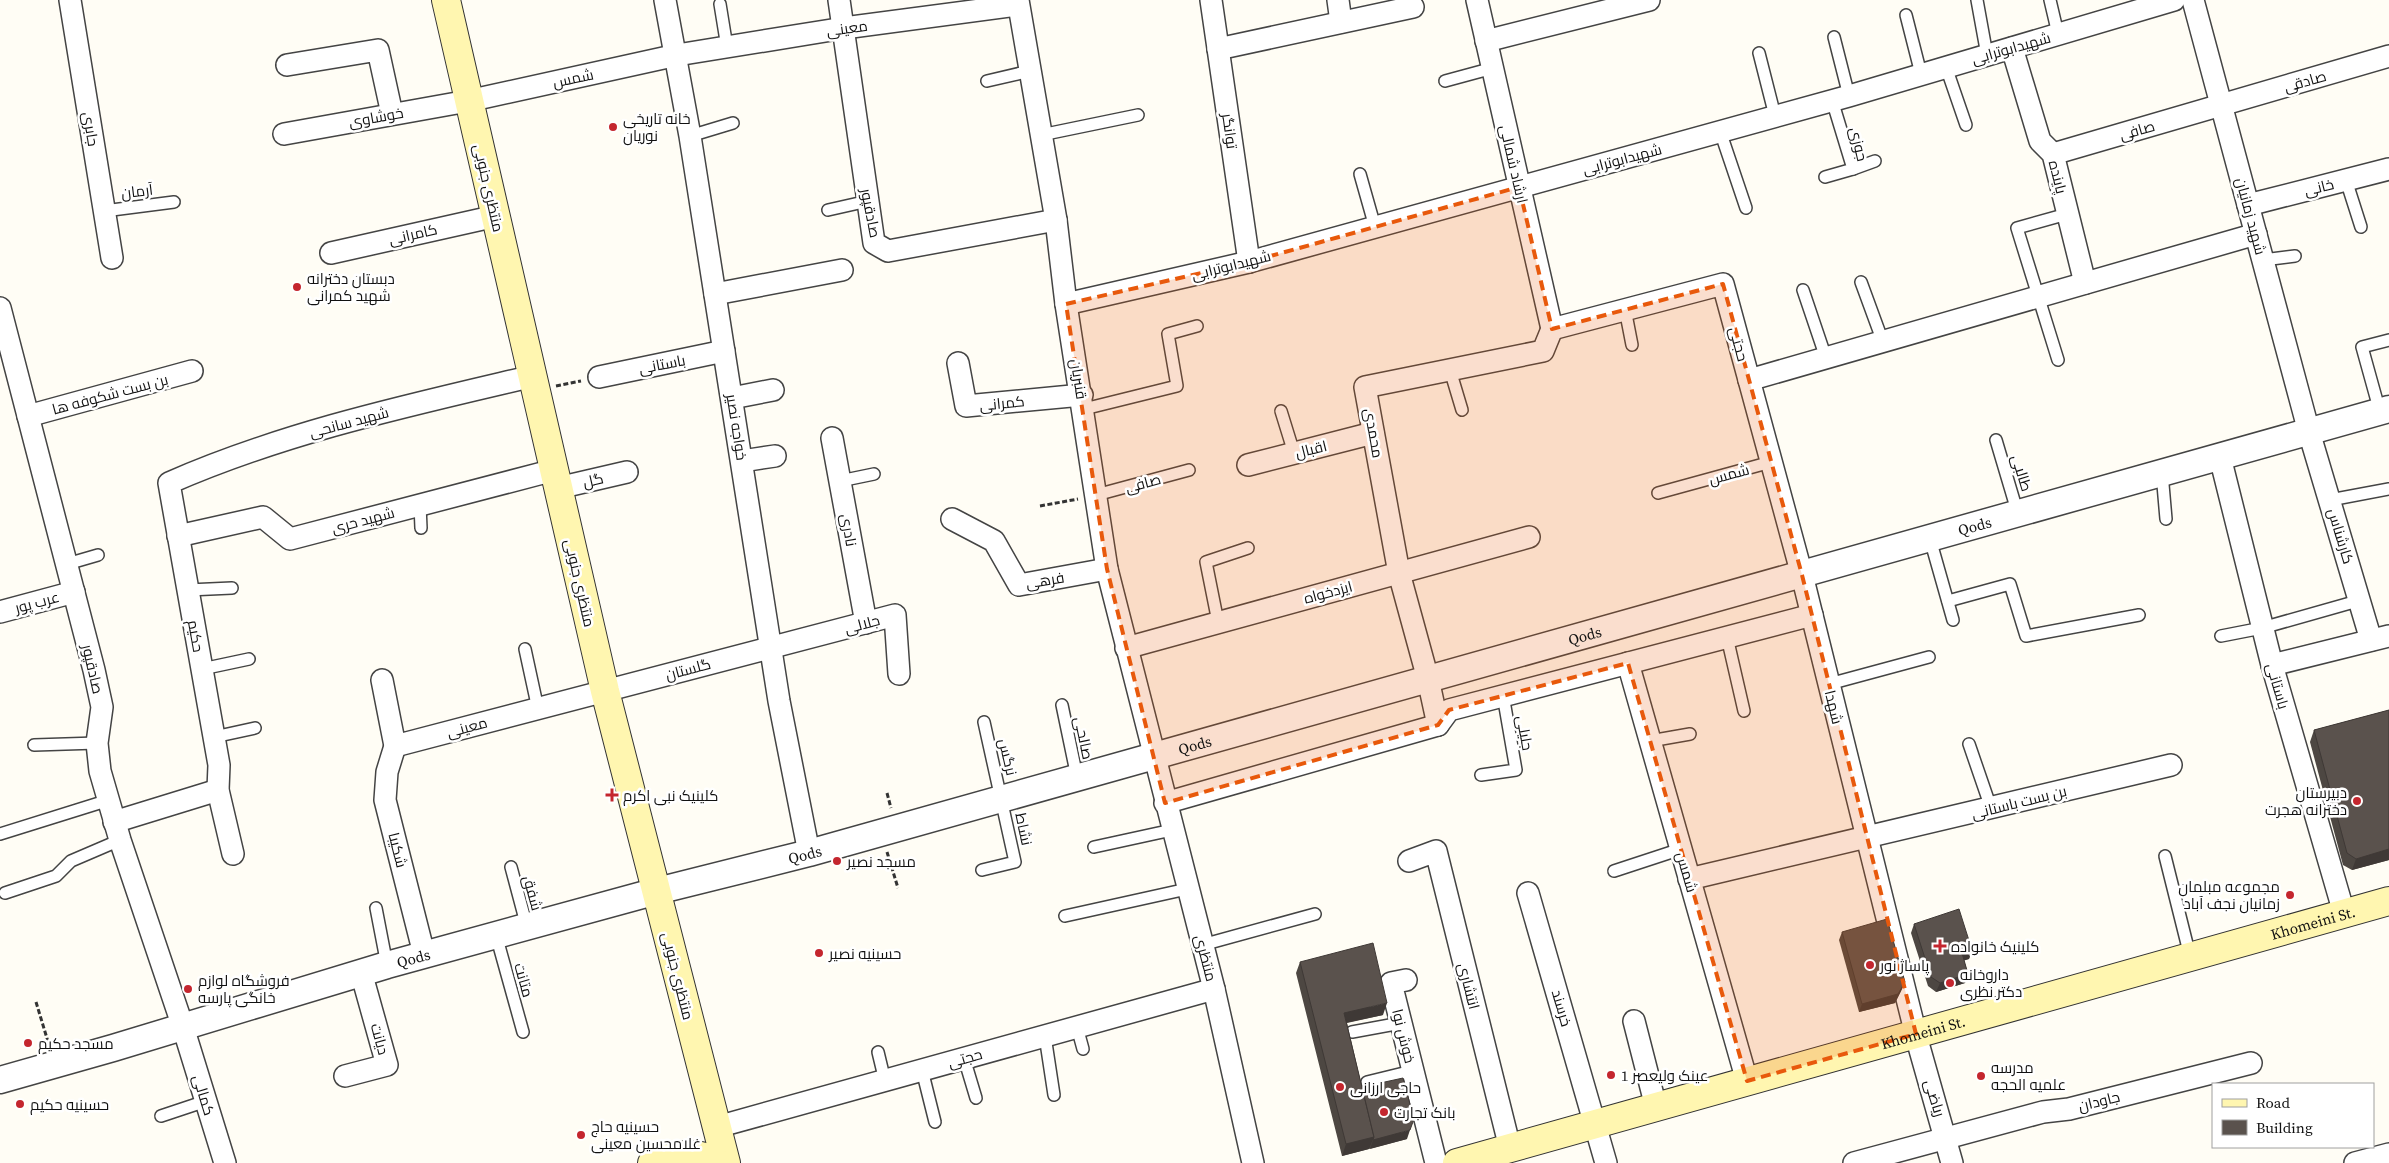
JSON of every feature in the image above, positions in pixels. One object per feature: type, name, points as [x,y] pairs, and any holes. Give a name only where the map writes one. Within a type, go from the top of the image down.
[{"type":"main road","name":"منتظری جنوبی","points":[[446,0],[604,691],[726,1163]]},
{"type":"main road","name":"Khomeini St.","points":[[1457,1163],[2389,901]]},
{"type":"main road","points":[[652,1163],[689,1153],[703,1155],[717,1163]]},
{"type":"street","name":"جابری","points":[[70,0],[112,258]]},
{"type":"street","name":"خواجه نصیر","points":[[665,0],[677,55],[716,294],[779,701],[809,853]]},
{"type":"street","name":"صادقپور","points":[[839,0],[874,243],[888,251],[1056,220]]},
{"type":"street","name":"توانگر","points":[[1211,0],[1249,262]]},
{"type":"street","points":[[1338,0],[1341,22]]},
{"type":"street","name":"ارشاد شمالی","points":[[1477,0],[1552,329]]},
{"type":"street","points":[[1486,41],[1649,0]]},
{"type":"street","name":"شهیدابوترابی","points":[[1066,304],[1249,262],[1841,98],[2174,0]]},
{"type":"street","name":"شهید زمانیان","points":[[2193,0],[2310,432]]},
{"type":"street","name":"معینی","points":[[677,55],[844,28],[1018,3]]},
{"type":"street","name":"قنبریان","points":[[1018,3],[1056,220],[1066,304],[1083,402],[1107,569],[1153,755]]},
{"type":"street","points":[[1218,49],[1414,7]]},
{"type":"street","name":"پاینده","points":[[2012,48],[2040,141],[2053,154],[2085,283]]},
{"type":"street","points":[[287,66],[378,50],[392,114]]},
{"type":"street","name":"شمس","points":[[468,101],[677,55]]},
{"type":"street","name":"صادقی","points":[[2221,105],[2389,56]]},
{"type":"street","name":"خوشاوی","points":[[284,134],[468,101]]},
{"type":"street","name":"صافی","points":[[2053,154],[2221,105]]},
{"type":"street","name":"خانی","points":[[2248,205],[2389,169]]},
{"type":"street","name":"کامرانی","points":[[331,253],[496,216]]},
{"type":"street","points":[[1749,380],[2256,234]]},
{"type":"street","points":[[716,294],[842,270]]},
{"type":"street","name":"حجتی","points":[[1552,329],[1723,284],[1802,575]]},
{"type":"street","name":"صادقپور","points":[[1,315],[67,564],[102,708],[97,743],[100,771],[117,831],[183,1027]]},
{"type":"street","name":"محمدی","points":[[1438,726],[1428,679],[1399,573],[1365,387],[1543,351],[1552,329]]},
{"type":"street","name":"باستانی","points":[[599,377],[724,351]]},
{"type":"street","name":"کمرانی","points":[[958,363],[966,406],[1083,402]]},
{"type":"street","name":"بن بست شکوفه ها","points":[[28,416],[192,371]]},
{"type":"street","name":"شهید سانحی","points":[[169,483],[215,463],[301,435],[436,399],[534,383]]},
{"type":"street","points":[[732,398],[773,390]]},
{"type":"street","name":"Qods","points":[[0,1080],[424,954],[657,891],[809,853],[2384,411]]},
{"type":"street","name":"کارشناس","points":[[2272,665],[2380,638],[2360,600],[2310,432]]},
{"type":"street","name":"اقبال","points":[[1248,465],[1373,433]]},
{"type":"street","name":"نادری","points":[[832,438],[866,623]]},
{"type":"street","points":[[742,461],[775,456]]},
{"type":"street","name":"باستانی","points":[[2220,457],[2272,665],[2344,913]]},
{"type":"street","name":"گل","points":[[556,479],[627,472]]},
{"type":"street","name":"شهید حری","points":[[178,536],[263,517],[290,539],[420,505],[556,479]]},
{"type":"street","name":"حکیم","points":[[169,483],[214,736],[218,765],[218,790],[233,854]]},
{"type":"street","name":"فرهی","points":[[952,519],[994,541],[1019,585],[1107,569]]},
{"type":"street","name":"ایزدخواه","points":[[1126,648],[1529,537]]},
{"type":"street","name":"شهدا","points":[[1802,575],[1916,1034]]},
{"type":"street","name":"عرب پور","points":[[0,612],[74,592]]},
{"type":"street","name":"جلالی","points":[[771,648],[896,615],[899,674]]},
{"type":"street","points":[[1165,803],[1438,726],[1449,710],[1812,615]]},
{"type":"street","name":"گلستان","points":[[604,691],[771,648]]},
{"type":"street","name":"شمس","points":[[1628,663],[1747,1081]]},
{"type":"street","points":[[382,680],[395,746]]},
{"type":"street","name":"معینی","points":[[395,746],[604,691]]},
{"type":"street","name":"شکیبا","points":[[395,746],[386,772],[385,800],[424,954]]},
{"type":"street","name":"منتظری","points":[[1153,755],[1214,989],[1253,1163]]},
{"type":"street","name":"بن بست باستانی","points":[[1867,839],[2171,765]]},
{"type":"street","points":[[117,831],[218,790]]},
{"type":"street","points":[[1689,879],[1867,839]]},
{"type":"street","name":"انتشاری","points":[[1409,861],[1436,851],[1510,1148]]},
{"type":"street","name":"خرسند","points":[[1528,893],[1606,1163]]},
{"type":"street","name":"دیانت","points":[[345,1076],[387,1065],[361,972]]},
{"type":"street","name":"خوش نوا","points":[[1406,980],[1391,983],[1436,1163]]},
{"type":"street","name":"حجتی","points":[[717,1127],[1214,989]]},
{"type":"street","points":[[1634,1021],[1656,1107]]},
{"type":"street","name":"کمالی","points":[[183,1027],[225,1163]]},
{"type":"street","name":"ریاضی","points":[[1916,1034],[1952,1163]]},
{"type":"street","name":"جاودان","points":[[1854,1163],[2043,1112],[2068,1109],[2251,1062]]},
{"type":"street","points":[[2355,1163],[2389,1154]]},
{"type":"lane","points":[[1977,0],[1987,55]]},
{"type":"lane","points":[[2050,0],[2058,34]]},
{"type":"lane","points":[[720,4],[727,47]]},
{"type":"lane","points":[[1906,15],[1921,74]]},
{"type":"lane","name":"جوزی","points":[[1825,177],[1853,169],[1841,98],[1834,38]]},
{"type":"lane","points":[[1759,53],[1775,116]]},
{"type":"lane","points":[[1946,67],[1966,125]]},
{"type":"lane","points":[[1445,81],[1493,68]]},
{"type":"lane","points":[[988,81],[1030,71]]},
{"type":"lane","points":[[1041,135],[1138,115]]},
{"type":"lane","points":[[690,136],[733,123]]},
{"type":"lane","points":[[1720,132],[1746,208]]},
{"type":"lane","points":[[1853,169],[1875,161]]},
{"type":"lane","points":[[1360,174],[1375,227]]},
{"type":"lane","points":[[2346,180],[2361,227]]},
{"type":"lane","points":[[828,210],[868,201]]},
{"type":"lane","name":"آرمان","points":[[104,211],[174,202]]},
{"type":"lane","points":[[2058,360],[2017,228],[2068,214]]},
{"type":"lane","points":[[2263,260],[2295,256]]},
{"type":"lane","points":[[1861,282],[1883,342]]},
{"type":"lane","points":[[1804,290],[1826,358]]},
{"type":"lane","points":[[1626,309],[1632,345]]},
{"type":"lane","points":[[1083,402],[1178,386],[1168,334],[1197,326]]},
{"type":"lane","points":[[2384,411],[2362,346],[2389,340]]},
{"type":"lane","points":[[1450,370],[1462,410]]},
{"type":"lane","points":[[1281,411],[1294,453]]},
{"type":"lane","name":"طالبی","points":[[1996,440],[2018,514]]},
{"type":"lane","name":"شمس","points":[[1658,492],[1771,462]]},
{"type":"lane","name":"صافی","points":[[1096,495],[1189,470]]},
{"type":"lane","points":[[840,481],[874,474]]},
{"type":"lane","points":[[2162,474],[2166,519]]},
{"type":"lane","points":[[2330,500],[2389,489]]},
{"type":"lane","points":[[420,505],[421,528]]},
{"type":"lane","points":[[1930,539],[1953,620]]},
{"type":"lane","points":[[1218,622],[1206,562],[1248,548]]},
{"type":"lane","points":[[67,564],[98,555]]},
{"type":"lane","points":[[1948,601],[2010,584],[2026,636],[2139,615]]},
{"type":"lane","points":[[188,590],[232,588]]},
{"type":"lane","points":[[2221,636],[2262,628],[2360,600]]},
{"type":"lane","points":[[1727,637],[1744,711]]},
{"type":"lane","points":[[525,649],[538,709]]},
{"type":"lane","points":[[1829,684],[1929,657]]},
{"type":"lane","points":[[202,668],[249,659]]},
{"type":"lane","name":"جلیلی","points":[[1481,776],[1516,770],[1503,695]]},
{"type":"lane","name":"صالحی","points":[[1062,705],[1078,777]]},
{"type":"lane","name":"نرگس","points":[[984,722],[1002,798]]},
{"type":"lane","points":[[214,736],[255,728]]},
{"type":"lane","points":[[1650,741],[1690,734]]},
{"type":"lane","points":[[34,745],[97,743]]},
{"type":"lane","points":[[1969,744],[1992,808]]},
{"type":"lane","name":"نشاط","points":[[982,870],[1016,862],[1002,798]]},
{"type":"lane","points":[[0,834],[109,800]]},
{"type":"lane","points":[[1094,847],[1172,830]]},
{"type":"lane","points":[[5,893],[56,876],[71,861],[117,831]]},
{"type":"lane","points":[[1614,871],[1681,849]]},
{"type":"lane","points":[[2165,856],[2190,956]]},
{"type":"lane","name":"شفق","points":[[510,867],[527,927]]},
{"type":"lane","points":[[1065,916],[1187,889]]},
{"type":"lane","points":[[376,908],[387,965]]},
{"type":"lane","points":[[1202,945],[1315,914]]},
{"type":"lane","name":"متانت","points":[[496,935],[524,1032]]},
{"type":"lane","points":[[1352,1032],[1401,1023]]},
{"type":"lane","points":[[1077,1027],[1084,1049]]},
{"type":"lane","points":[[1045,1036],[1054,1095]]},
{"type":"lane","points":[[878,1052],[885,1081]]},
{"type":"lane","points":[[964,1058],[976,1098]]},
{"type":"lane","points":[[922,1070],[935,1122]]},
{"type":"lane","points":[[1368,1082],[1412,1071]]},
{"type":"lane","points":[[161,1116],[206,1101]]},
{"type":"path","points":[[534,383],[599,377]]},
{"type":"path","points":[[1040,506],[1096,495]]},
{"type":"path","points":[[881,833],[898,888]]},
{"type":"path","points":[[36,1002],[54,1065]]},
{"type":"highlighted area","points":[[1519,187],[1552,329],[1723,284],[1802,575],[1916,1034],[1747,1081],[1628,663],[1449,710],[1438,725],[1165,803],[1107,569],[1066,304],[1249,262]]},
{"type":"building","name":"دبیرستان دخترانه هجرت","points":[[2389,710],[2389,849],[2356,859],[2347,853],[2314,730]]},
{"type":"building","name":"کلینیک خانواده","points":[[1959,909],[1972,950],[1962,953],[1968,974],[1940,983],[1931,977],[1914,924]]},
{"type":"building","name":"پاساژ نور","points":[[1887,919],[1905,982],[1898,994],[1862,1004],[1842,932]]},
{"type":"building","name":"حاجی ارزانی","points":[[1373,943],[1387,1003],[1344,1013],[1374,1137],[1346,1144],[1300,962]]},
{"type":"building","name":"بانک تجارت","points":[[1403,1078],[1414,1119],[1410,1130],[1373,1140],[1374,1137],[1362,1087]]},
{"type":"place","name":"خانه تاریخی نوریان","points":[[613,127]]},
{"type":"place","name":"دبستان دخترانه شهید کمرانی","points":[[297,287]]},
{"type":"place","name":"کلینیک نبی اکرم","points":[[612,795]]},
{"type":"place","name":"دبیرستان دخترانه هجرت","points":[[2357,801]]},
{"type":"place","name":"مسجد نصیر","points":[[837,861]]},
{"type":"place","name":"مجموعه مبلمان زمانیان نجف آباد","points":[[2290,895]]},
{"type":"place","name":"کلینیک خانواده","points":[[1940,946]]},
{"type":"place","name":"حسینیه نصیر","points":[[819,953]]},
{"type":"place","name":"پاساژ نور","points":[[1870,965]]},
{"type":"place","name":"داروخانه دکتر نظری","points":[[1950,983]]},
{"type":"place","name":"فروشگاه لوازم خانگی پارسه","points":[[188,989]]},
{"type":"place","name":"مسجد حکیم","points":[[28,1043]]},
{"type":"place","name":"عینک ولیعصر 1","points":[[1611,1075]]},
{"type":"place","name":"مدرسه علمیه الحجه","points":[[1981,1076]]},
{"type":"place","name":"حاجی ارزانی","points":[[1340,1087]]},
{"type":"place","name":"حسینیه حکیم","points":[[20,1104]]},
{"type":"place","name":"بانک تجارت","points":[[1384,1112]]},
{"type":"place","name":"حسینیه حاج غلامحسین معینی","points":[[581,1135]]}]
